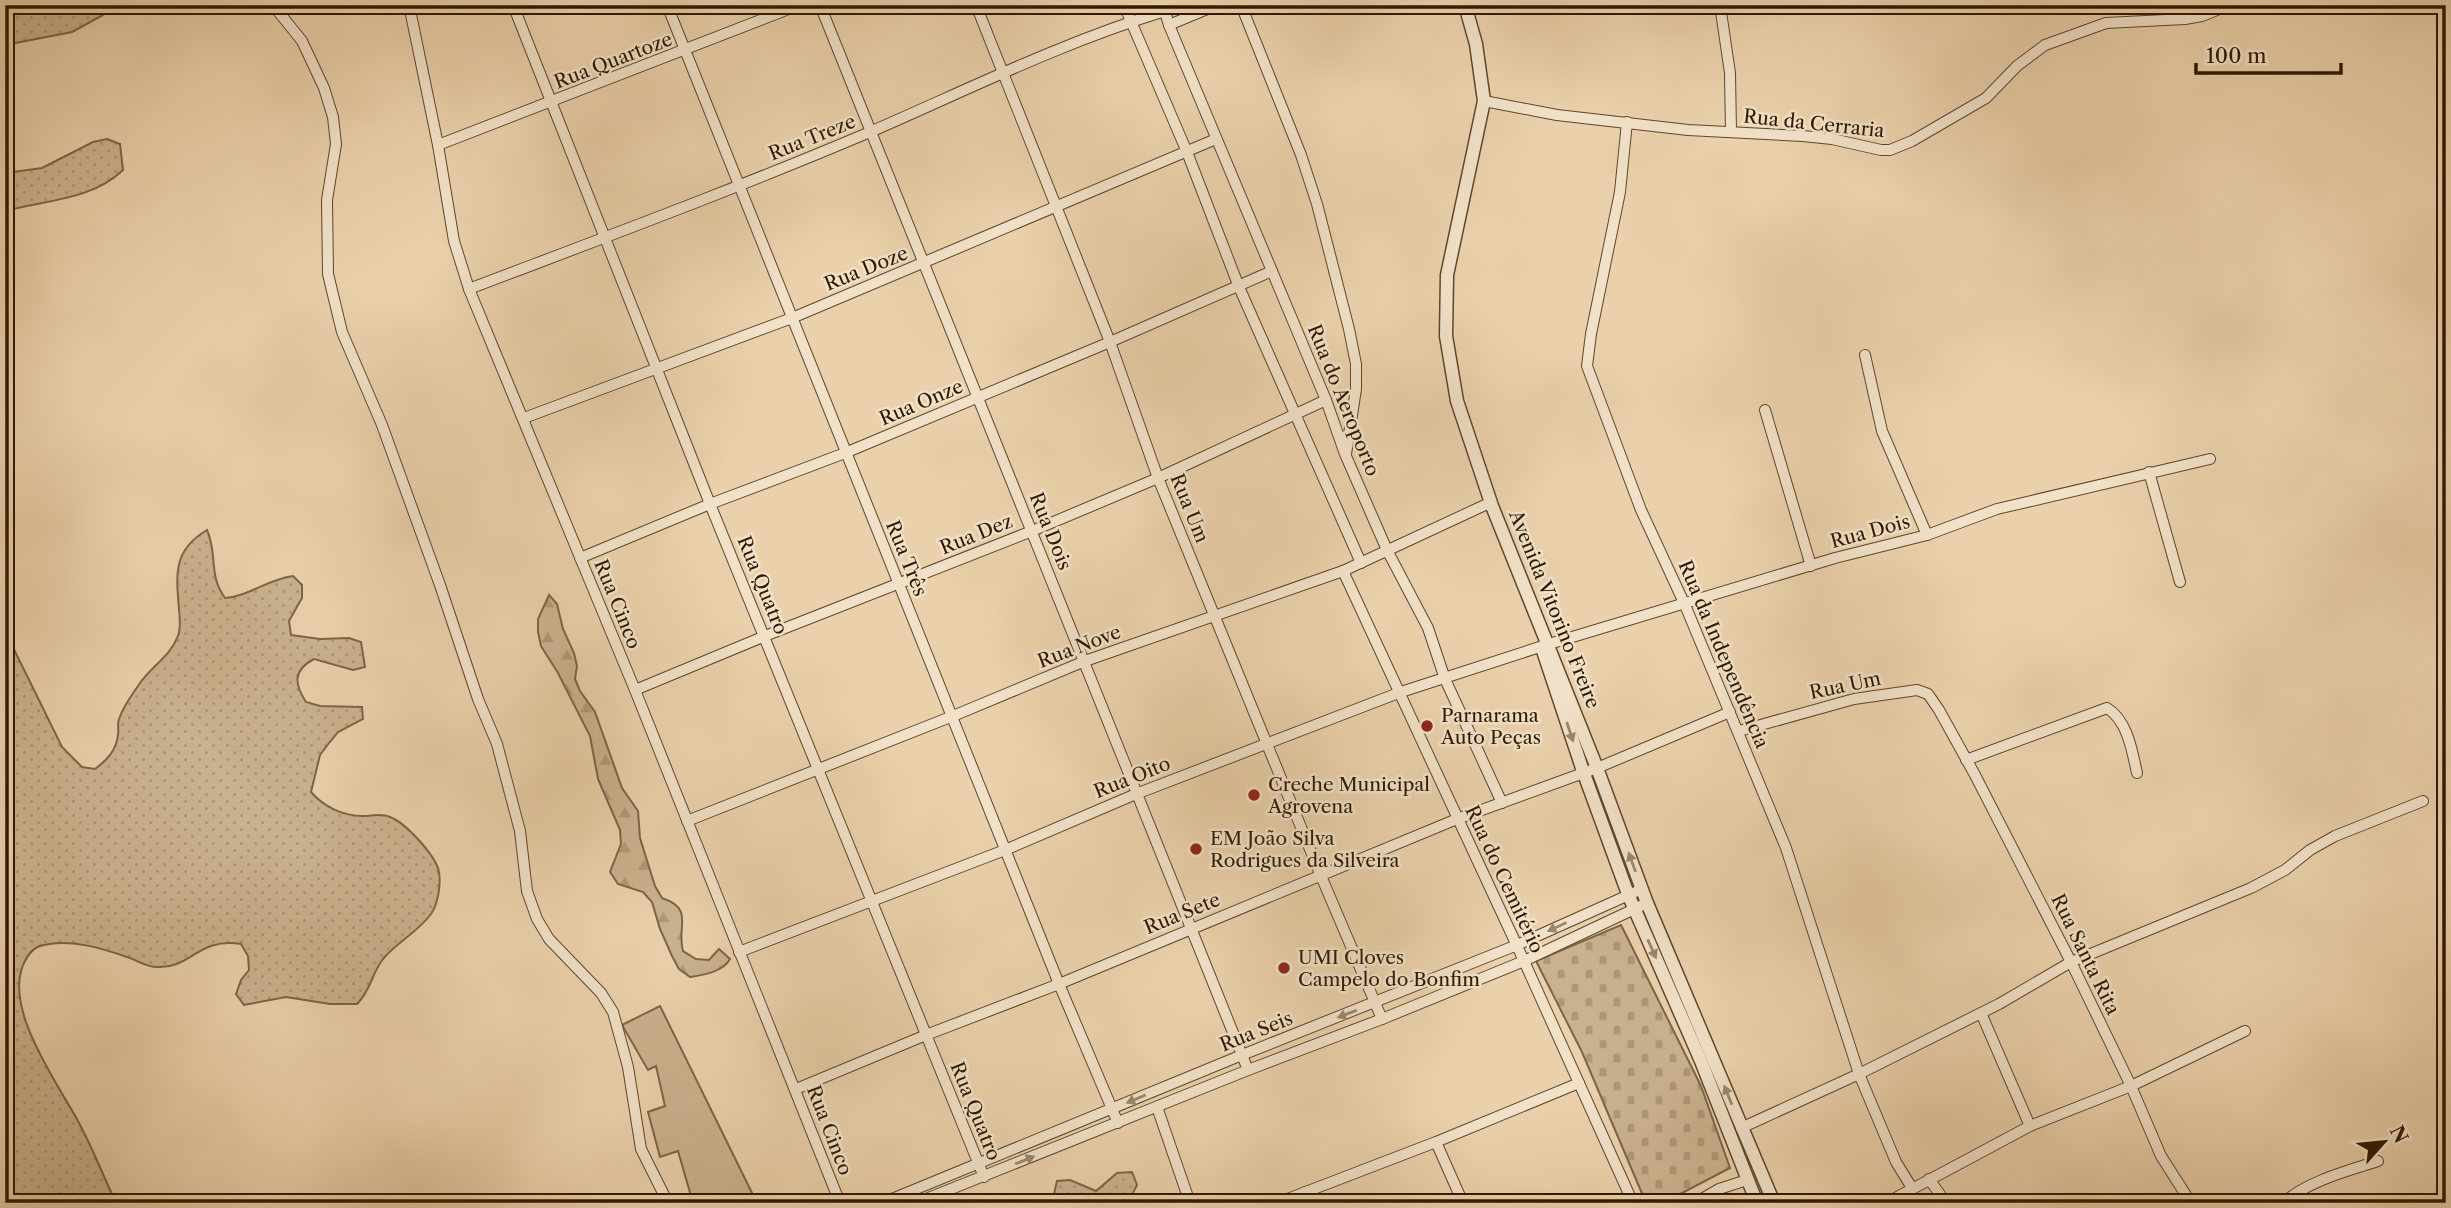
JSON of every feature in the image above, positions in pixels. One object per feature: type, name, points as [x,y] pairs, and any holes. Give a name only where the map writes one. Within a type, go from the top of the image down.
[{"type":"street","points":[[273,5],[302,41],[324,88],[332,117],[336,144],[327,200],[328,274],[342,332],[382,425],[478,699],[497,744],[520,831],[527,891],[537,919],[549,939],[601,993],[613,1012],[628,1067],[641,1149],[668,1203]]},
{"type":"street","name":"Rua Cinco","points":[[409,5],[438,145],[454,241],[470,289],[635,690],[840,1203]]},
{"type":"street","name":"Rua Quatro","points":[[513,5],[710,504],[984,1177]]},
{"type":"street","name":"Rua Três","points":[[667,5],[1059,984],[1118,1122]]},
{"type":"street","name":"Rua Quartoze","points":[[438,145],[799,5]]},
{"type":"street","name":"Rua Dois","points":[[820,5],[1248,1070]]},
{"type":"street","name":"Rua Um","points":[[976,5],[1058,206],[1158,478],[1382,1020]]},
{"type":"street","points":[[1124,5],[1187,152],[1239,287],[1361,563]]},
{"type":"street","points":[[1168,25],[1217,5]]},
{"type":"street","points":[[1241,5],[1301,155],[1317,204],[1349,329],[1356,364],[1356,389],[1345,454]]},
{"type":"street","name":"Avenida Vitorino Freire","points":[[1458,5],[1475,80],[1475,101],[1439,292],[1439,329],[1448,395],[1485,505],[1597,768],[1647,903],[1774,1203]]},
{"type":"street","name":"Avenida Vitorino Freire","points":[[1465,5],[1476,44],[1484,101],[1447,275],[1446,336],[1457,401],[1492,506],[1545,645],[1583,771],[1628,894],[1701,1061],[1758,1203]]},
{"type":"street","points":[[1720,5],[1730,73],[1731,132]]},
{"type":"street","name":"Rua da Cerraria","points":[[1484,101],[1557,115],[1664,128],[1832,139],[1890,150],[1912,141],[1986,98],[2017,66],[2045,45],[2106,23],[2185,19],[2202,16],[2229,5]]},
{"type":"street","name":"Rua Treze","points":[[470,289],[740,186],[1005,72],[1164,8]]},
{"type":"street","name":"Rua do Aeroporto","points":[[1164,8],[1168,25],[1326,400],[1345,454],[1387,550],[1428,628],[1445,679],[1502,803]]},
{"type":"street","name":"Rua da Independência","points":[[1627,122],[1620,192],[1587,366],[1641,510],[1685,605],[1786,848],[1858,1074],[1896,1162],[1912,1188]]},
{"type":"street","name":"Rua Doze","points":[[524,418],[792,318],[1216,139]]},
{"type":"street","name":"Rua Onze","points":[[580,558],[710,504],[845,453],[1272,271]]},
{"type":"street","points":[[1865,355],[1882,431],[1927,535]]},
{"type":"street","name":"Rua Dez","points":[[635,690],[1032,531],[1158,478],[1326,400]]},
{"type":"street","points":[[1765,410],[1811,566]]},
{"type":"street","name":"Rua Dois","points":[[1545,645],[1811,566],[1927,535],[1997,509],[2210,459]]},
{"type":"street","points":[[2149,472],[2180,582]]},
{"type":"street","name":"Rua Nove","points":[[687,821],[1085,661],[1343,571],[1485,505]]},
{"type":"street","name":"Rua do Cemitério","points":[[1343,571],[1401,692],[1633,1203]]},
{"type":"street","name":"Rua Oito","points":[[739,952],[1005,850],[1136,793],[1267,742],[1401,692],[1545,645]]},
{"type":"street","name":"Rua Um","points":[[1738,731],[1854,699],[1917,690],[1923,691],[1935,701],[1945,722]]},
{"type":"street","points":[[1966,760],[2107,708],[2116,715],[2130,740],[2137,773]]},
{"type":"street","points":[[1583,771],[1597,768],[1730,712]]},
{"type":"street","name":"Rua Santa Rita","points":[[1945,722],[2071,962],[2131,1086],[2161,1156],[2191,1203]]},
{"type":"street","name":"Rua Sete","points":[[796,1089],[1059,984],[1457,819],[1583,771]]},
{"type":"street","points":[[1741,1128],[1981,1013],[2071,962],[2250,888],[2285,870],[2310,850],[2335,836],[2423,801]]},
{"type":"street","name":"Rua Seis","points":[[882,1203],[1517,945],[1642,889]]},
{"type":"street","points":[[916,1203],[1248,1070],[1382,1020],[1524,961],[1647,903]]},
{"type":"street","points":[[1981,1013],[2030,1126]]},
{"type":"street","points":[[1885,1203],[2030,1126],[2131,1086],[2245,1031]]},
{"type":"street","points":[[1277,1203],[1579,1083]]},
{"type":"street","points":[[1157,1107],[1190,1203]]},
{"type":"street","points":[[1436,1142],[1463,1203]]},
{"type":"street","points":[[2283,1203],[2291,1196],[2333,1176],[2378,1161]]},
{"type":"street","points":[[1929,1179],[1946,1203]]},
{"type":"street","points":[[1695,1203],[1719,1189],[1747,1180]]},
{"type":"street","points":[[1305,1192],[1311,1203]]},
{"type":"green space","points":[[31,5],[121,5],[72,32],[5,45],[5,17]]},
{"type":"green space","points":[[107,139],[120,144],[123,170],[111,180],[68,198],[5,211],[5,173],[42,168],[93,142]]},
{"type":"green space","points":[[207,530],[217,581],[225,598],[293,576],[302,585],[302,598],[289,621],[291,635],[320,639],[349,638],[361,642],[365,667],[353,670],[314,659],[299,673],[299,689],[306,702],[320,706],[362,707],[363,719],[338,732],[320,755],[311,792],[334,810],[356,816],[387,816],[404,826],[437,865],[440,877],[437,900],[426,920],[383,959],[357,1004],[330,1004],[286,997],[244,1005],[236,994],[241,980],[249,970],[248,956],[241,944],[215,945],[178,963],[157,967],[86,945],[54,943],[35,948],[25,961],[19,979],[25,1020],[45,1064],[83,1131],[116,1203],[5,1203],[5,631],[62,747],[82,767],[95,769],[107,759],[115,746],[118,721],[127,702],[170,650],[178,636],[179,564],[188,546]]},
{"type":"green space","points":[[549,595],[557,604],[563,629],[574,653],[577,666],[575,679],[595,712],[622,788],[638,811],[640,838],[655,886],[662,898],[672,902],[681,913],[683,951],[696,959],[709,960],[719,949],[730,959],[718,970],[690,977],[679,969],[660,929],[652,902],[643,892],[618,884],[610,872],[621,844],[620,830],[598,779],[590,736],[541,646],[538,619]]},
{"type":"green space","points":[[1621,925],[1701,1086],[1730,1168],[1663,1203],[1646,1203],[1582,1052],[1536,961]]},
{"type":"green space","points":[[660,1006],[757,1203],[693,1203],[678,1151],[660,1157],[648,1112],[665,1106],[656,1066],[648,1070],[622,1025]]},
{"type":"green space","points":[[1132,1172],[1137,1185],[1131,1197],[1120,1203],[1056,1203],[1054,1194],[1057,1181],[1070,1180],[1096,1191],[1117,1173]]},
{"type":"place","name":"Parnarama Auto Peças","points":[[1427,726]]},
{"type":"place","name":"Creche Municipal Agrovena","points":[[1254,795]]},
{"type":"place","name":"EM João Silva Rodrigues da Silveira","points":[[1196,849]]},
{"type":"place","name":"UMI Cloves Campelo do Bonfim","points":[[1284,968]]}]
